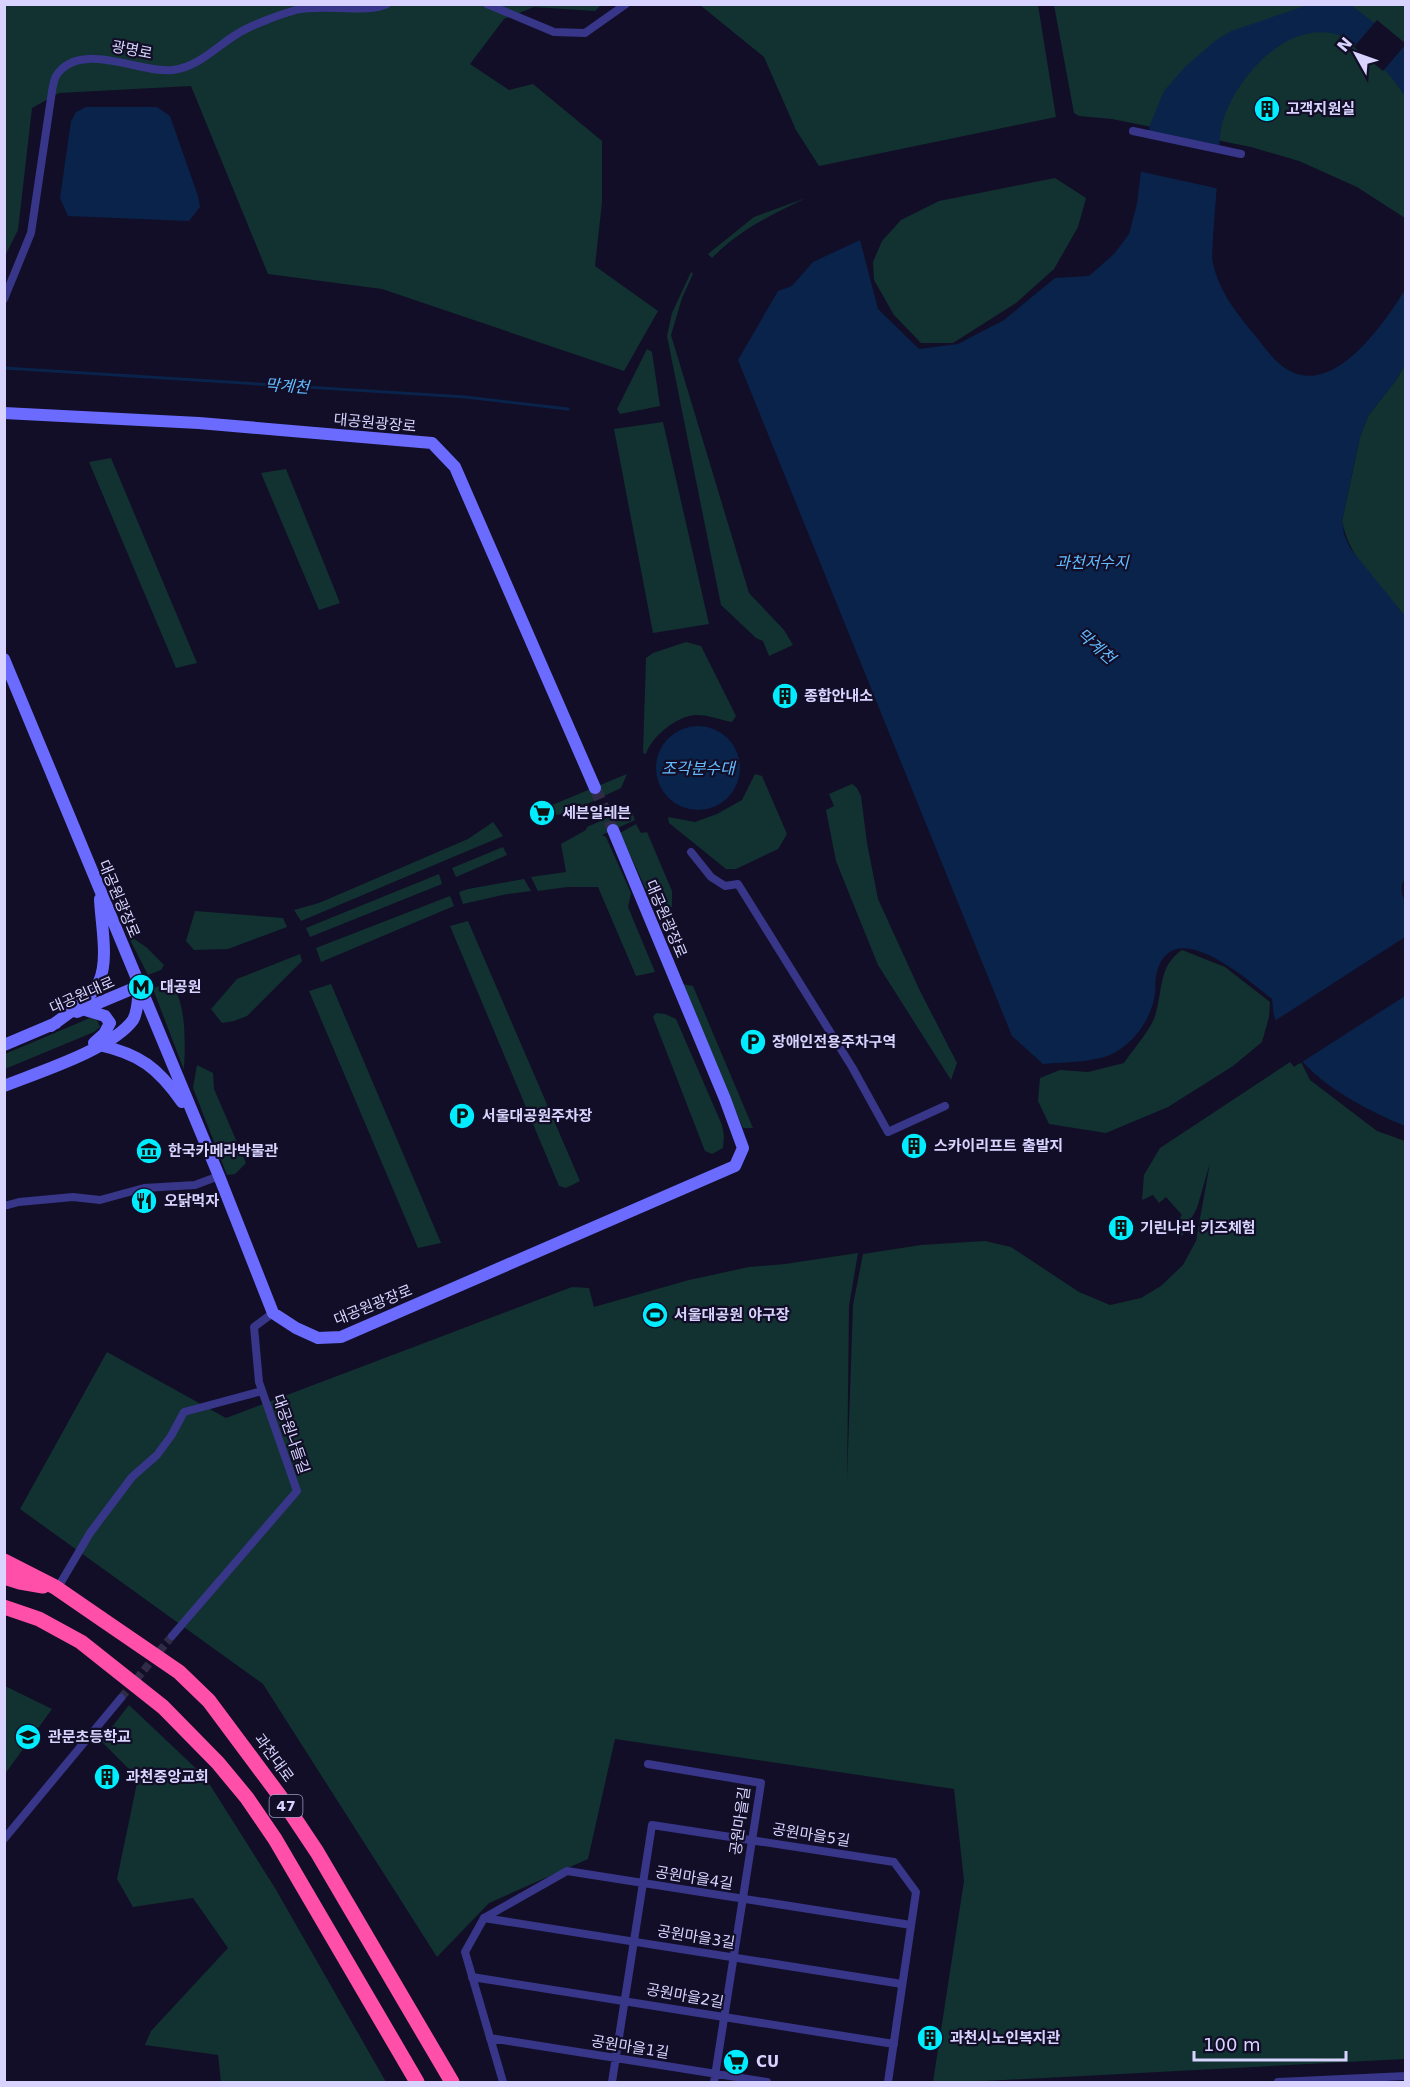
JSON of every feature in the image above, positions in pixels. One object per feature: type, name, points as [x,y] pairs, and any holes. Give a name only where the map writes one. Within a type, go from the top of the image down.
[{"type":"highway","name":"과천대로","points":[[4,1561],[56,1588],[179,1672],[209,1701],[279,1795],[317,1852],[452,2082]]},
{"type":"highway","points":[[4,1577],[56,1588]]},
{"type":"highway","points":[[4,1596],[39,1619]]},
{"type":"highway","name":"47","points":[[4,1607],[39,1619],[81,1642],[177,1720],[225,1772],[247,1798],[275,1839],[417,2082]]},
{"type":"street","name":"광명로","points":[[4,299],[31,233],[51,98],[56,77],[66,65],[87,59],[107,58],[139,68],[174,70],[200,61],[238,33],[298,9],[380,8],[387,4]]},
{"type":"street","points":[[487,4],[554,32],[585,33],[626,4]]},
{"type":"street","points":[[1133,131],[1241,154]]},
{"type":"street","name":"대공원광장로","points":[[4,413],[199,423],[432,443],[455,467],[595,788]]},
{"type":"street","name":"대공원광장로","points":[[4,660],[219,1176],[273,1313],[296,1328],[318,1338],[341,1337],[735,1166],[743,1148],[725,1099],[613,830]]},
{"type":"street","points":[[691,852],[711,877],[725,886],[738,884],[852,1067],[888,1132],[945,1107]]},
{"type":"street","points":[[51,1026],[80,1005],[99,983],[104,960],[100,892]]},
{"type":"street","name":"대공원대로","points":[[4,1045],[139,986],[135,1017],[121,1033],[82,1054],[4,1086]]},
{"type":"street","points":[[82,1009],[105,1016],[110,1023],[104,1034],[82,1054]]},
{"type":"street","points":[[99,1046],[131,1054],[145,1062],[163,1077],[194,1119]]},
{"type":"street","points":[[4,1206],[19,1202],[73,1197],[100,1200],[144,1188],[195,1185],[219,1176]]},
{"type":"street","name":"대공원나들길","points":[[172,1636],[297,1491],[259,1382],[254,1326],[273,1313]]},
{"type":"street","points":[[56,1588],[104,1514],[132,1477],[157,1455],[171,1436],[183,1412],[262,1390]]},
{"type":"street","points":[[4,1839],[121,1698]]},
{"type":"street","name":"공원마을길","points":[[648,1764],[761,1783],[715,2078]]},
{"type":"street","name":"공원마을5길","points":[[644,1884],[652,1825],[752,1840],[894,1862],[916,1892],[911,1925]]},
{"type":"street","name":"공원마을4길","points":[[484,1918],[567,1871],[911,1925]]},
{"type":"street","points":[[612,2082],[644,1884]]},
{"type":"street","points":[[484,1918],[465,1952],[503,2082]]},
{"type":"street","name":"공원마을3길","points":[[484,1918],[902,1984]]},
{"type":"street","points":[[888,2082],[911,1925]]},
{"type":"street","name":"공원마을2길","points":[[472,1977],[894,2044]]},
{"type":"street","name":"공원마을1길","points":[[490,2038],[715,2078],[767,2082]]},
{"type":"street","points":[[1278,2082],[1406,2076]]},
{"type":"green space","points":[[5,5],[601,5],[595,11],[534,7],[504,19],[470,64],[509,90],[533,84],[602,141],[602,202],[595,266],[658,311],[624,371],[382,289],[268,274],[191,86],[59,93],[32,108],[18,230],[5,256]]},
{"type":"green space","points":[[700,5],[1038,5],[1056,117],[819,166],[796,130],[764,57]]},
{"type":"green space","points":[[1054,5],[1405,5],[1405,218],[1357,187],[1299,161],[1251,147],[1112,119],[1079,116],[1074,113]]},
{"type":"green space","points":[[1055,178],[1086,198],[1078,227],[1054,269],[1016,303],[953,343],[921,343],[894,315],[874,280],[873,262],[882,241],[901,220],[939,201]]},
{"type":"green space","points":[[806,198],[744,231],[712,258],[708,254],[754,217]]},
{"type":"green space","points":[[691,272],[693,274],[682,298],[671,335],[749,593],[784,630],[793,645],[769,656],[763,641],[756,638],[721,605],[667,336],[672,313]]},
{"type":"green space","points":[[647,349],[652,352],[660,406],[620,414],[617,409]]},
{"type":"green space","points":[[1405,365],[1405,616],[1358,560],[1351,548],[1342,521],[1360,437],[1368,416]]},
{"type":"green space","points":[[663,422],[709,624],[653,633],[614,429]]},
{"type":"green space","points":[[111,458],[197,663],[176,668],[89,462]]},
{"type":"green space","points":[[286,469],[340,603],[319,610],[261,473]]},
{"type":"green space","points":[[686,642],[701,646],[736,716],[732,722],[699,715],[680,719],[659,734],[646,754],[643,753],[646,658],[653,653]]},
{"type":"green space","points":[[627,774],[621,788],[568,813],[556,815],[552,805]]},
{"type":"green space","points":[[755,774],[762,776],[787,834],[778,849],[736,869],[726,869],[669,823],[668,817],[695,822],[717,814],[742,800]]},
{"type":"green space","points":[[852,784],[861,796],[878,899],[920,991],[957,1063],[951,1080],[878,965],[836,861],[826,810],[834,806],[829,794]]},
{"type":"green space","points":[[630,808],[635,820],[602,835],[606,837],[631,893],[628,907],[655,972],[636,976],[598,887],[567,887],[538,891],[531,877],[566,872],[561,844],[586,830],[587,827]]},
{"type":"green space","points":[[493,822],[503,836],[301,921],[294,910],[319,903],[468,839]]},
{"type":"green space","points":[[636,824],[641,833],[647,832],[672,891],[672,907],[663,907],[650,898],[620,833]]},
{"type":"green space","points":[[503,847],[507,855],[456,877],[452,868]]},
{"type":"green space","points":[[439,874],[442,884],[310,937],[306,928]]},
{"type":"green space","points":[[524,879],[531,891],[463,904],[459,892],[468,889]]},
{"type":"green space","points":[[450,896],[454,906],[321,962],[316,948]]},
{"type":"green space","points":[[195,911],[283,918],[287,927],[228,949],[194,950],[186,941]]},
{"type":"green space","points":[[468,921],[580,1181],[566,1188],[559,1186],[450,926]]},
{"type":"green space","points":[[127,934],[146,947],[164,965],[161,970],[148,975]]},
{"type":"green space","points":[[1182,950],[1225,967],[1270,1002],[1269,1017],[1262,1042],[1233,1066],[1168,1107],[1106,1133],[1049,1124],[1038,1101],[1040,1078],[1060,1070],[1088,1072],[1124,1063],[1153,1021],[1165,971],[1174,956]]},
{"type":"green space","points":[[300,954],[302,961],[247,1016],[222,1023],[211,1009],[237,979]]},
{"type":"green space","points":[[166,982],[173,988],[182,1009],[185,1036],[184,1070],[153,989]]},
{"type":"green space","points":[[331,984],[441,1243],[418,1248],[309,991]]},
{"type":"green space","points":[[682,984],[693,986],[753,1128],[743,1128]]},
{"type":"green space","points":[[656,1013],[676,1019],[722,1125],[723,1148],[712,1154],[705,1151],[653,1017]]},
{"type":"green space","points":[[90,1018],[97,1020],[100,1027],[94,1032],[5,1069],[5,1054]]},
{"type":"green space","points":[[1290,1062],[1294,1067],[1301,1062],[1310,1080],[1377,1131],[1405,1141],[1405,2059],[933,2082],[964,1881],[954,1789],[615,1739],[588,1859],[489,1903],[437,1957],[263,1684],[20,1509],[107,1352],[226,1418],[572,1287],[589,1288],[594,1307],[689,1280],[749,1267],[858,1253],[849,1306],[847,1480],[853,1305],[863,1254],[921,1245],[985,1241],[1011,1247],[1079,1292],[1110,1305],[1141,1298],[1161,1286],[1183,1265],[1196,1241],[1210,1163],[1197,1208],[1182,1236],[1175,1223],[1182,1215],[1166,1197],[1159,1203],[1153,1195],[1142,1200],[1144,1175],[1160,1148]]},
{"type":"green space","points":[[197,1065],[213,1073],[214,1089],[246,1163],[235,1174],[227,1175],[193,1088]]},
{"type":"green space","points":[[5,1686],[52,1709],[5,1774]]},
{"type":"green space","points":[[129,1705],[205,1777],[275,1888],[386,2082],[221,2082],[218,2055],[145,2045],[151,2031],[228,1948],[193,1898],[133,1907],[117,1879],[138,1778],[101,1741]]},
{"type":"water","name":"과천저수지","points":[[1308,5],[1351,5],[1405,47],[1405,97],[1392,78],[1363,49],[1331,33],[1313,33],[1296,37],[1280,45],[1265,57],[1240,85],[1222,124],[1212,258],[1222,289],[1269,353],[1288,370],[1306,376],[1323,374],[1340,365],[1356,352],[1371,337],[1405,290],[1405,365],[1368,416],[1360,437],[1342,521],[1350,548],[1405,616],[1406,877],[1402,890],[1406,904],[1405,1126],[1348,1098],[1313,1072],[1286,1040],[1275,1019],[1272,999],[1227,965],[1192,949],[1176,949],[1164,957],[1156,976],[1154,999],[1146,1021],[1131,1040],[1111,1054],[1082,1061],[1043,1064],[1012,1036],[738,360],[778,291],[792,286],[813,262],[860,240],[878,309],[919,349],[958,344],[1004,320],[1055,278],[1089,276],[1114,254],[1129,234],[1137,204],[1142,162],[1150,125],[1164,91],[1185,67],[1215,41],[1231,31]]},
{"type":"water","points":[[86,107],[157,107],[170,116],[200,207],[189,221],[68,216],[60,198],[71,121],[76,112]]},
{"type":"water","name":"조각분수대","points":[[698,726],[714,729],[728,738],[737,752],[740,768],[737,784],[728,798],[714,807],[698,810],[682,807],[668,798],[659,784],[656,768],[659,752],[668,738],[682,729]]},
{"type":"pier","points":[[1377,20],[1406,44],[1383,71],[1354,47]]},
{"type":"pier","points":[[1145,133],[1223,150],[1220,189],[1138,171]]},
{"type":"pier","points":[[1405,937],[1405,996],[1299,1064],[1273,1022]]},
{"type":"waterway","name":"막계천","points":[[4,368],[465,397],[568,409]]},
{"type":"tunnel","points":[[595,788],[613,830]]},
{"type":"tunnel","points":[[121,1698],[172,1636]]},
{"type":"place","name":"고객지원실","points":[[1267,109]]},
{"type":"place","name":"종합안내소","points":[[785,696]]},
{"type":"place","name":"세븐일레븐","points":[[542,813]]},
{"type":"place","name":"대공원","points":[[141,987]]},
{"type":"place","name":"장애인전용주차구역","points":[[753,1042]]},
{"type":"place","name":"서울대공원주차장","points":[[462,1116]]},
{"type":"place","name":"스카이리프트 출발지","points":[[914,1146]]},
{"type":"place","name":"한국카메라박물관","points":[[149,1151]]},
{"type":"place","name":"오닭먹자","points":[[144,1201]]},
{"type":"place","name":"기린나라 키즈체험","points":[[1121,1228]]},
{"type":"place","name":"서울대공원 야구장","points":[[655,1315]]},
{"type":"place","name":"관문초등학교","points":[[28,1737]]},
{"type":"place","name":"과천중앙교회","points":[[107,1777]]},
{"type":"place","name":"과천시노인복지관","points":[[930,2038]]},
{"type":"place","name":"CU","points":[[736,2062]]}]
